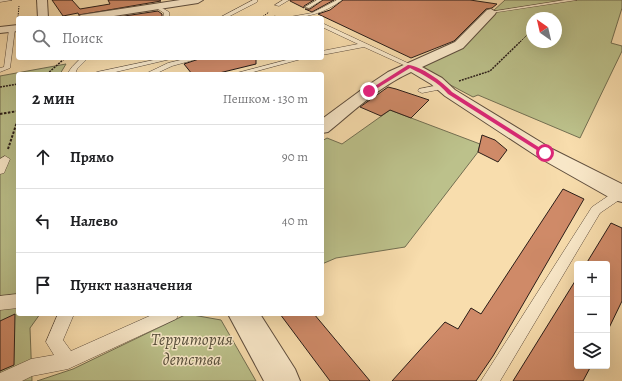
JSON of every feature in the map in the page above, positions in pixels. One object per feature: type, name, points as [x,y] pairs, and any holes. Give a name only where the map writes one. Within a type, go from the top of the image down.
[{"type":"street","points":[[42,0],[43,16]]},
{"type":"street","points":[[132,0],[140,9]]},
{"type":"street","points":[[94,16],[198,0]]},
{"type":"street","points":[[324,126],[369,91],[410,66],[451,50],[459,45],[491,12]]},
{"type":"street","points":[[0,30],[16,27]]},
{"type":"street","points":[[410,66],[429,76],[444,86],[450,93],[545,153],[622,193]]},
{"type":"street","points":[[244,316],[283,381]]},
{"type":"lane","points":[[0,1],[10,0]]},
{"type":"lane","points":[[226,16],[255,2],[255,0]]},
{"type":"lane","points":[[277,5],[287,0]]},
{"type":"lane","points":[[307,7],[320,0]]},
{"type":"lane","points":[[309,16],[340,0]]},
{"type":"lane","points":[[491,12],[575,0]]},
{"type":"lane","points":[[157,6],[167,13],[166,16]]},
{"type":"lane","points":[[324,26],[410,66]]},
{"type":"lane","points":[[0,70],[7,68],[16,27]]},
{"type":"lane","points":[[324,54],[363,45]]},
{"type":"lane","points":[[73,72],[74,68],[83,60]]},
{"type":"lane","points":[[106,72],[163,60]]},
{"type":"lane","points":[[153,72],[170,64],[189,60]]},
{"type":"lane","points":[[246,72],[294,60]]},
{"type":"lane","points":[[422,91],[444,86]]},
{"type":"lane","points":[[0,171],[5,159]]},
{"type":"lane","points":[[490,381],[596,210],[622,193]]},
{"type":"lane","points":[[0,303],[16,301]]},
{"type":"lane","points":[[65,316],[54,342],[68,361]]},
{"type":"lane","points":[[2,381],[31,368],[68,361],[167,316]]},
{"type":"path","points":[[17,16],[19,0]]},
{"type":"path","points":[[444,86],[490,71],[526,36]]},
{"type":"path","points":[[48,72],[63,60]]},
{"type":"path","points":[[0,87],[16,84]]},
{"type":"path","points":[[0,114],[16,111]]},
{"type":"path","points":[[5,159],[16,125]]},
{"type":"green space","points":[[505,0],[622,0],[622,8],[611,43],[622,46],[622,51],[580,138],[478,95],[473,97],[411,64],[456,45]]},
{"type":"green space","points":[[66,64],[61,72],[22,72]]},
{"type":"green space","points":[[16,73],[16,316],[39,316],[30,328],[32,381],[0,381],[0,76]]},
{"type":"green space","points":[[390,110],[480,144],[478,152],[405,247],[336,258],[324,263],[324,140],[327,138],[342,144]]},
{"type":"green space","name":"Территория детства","points":[[183,316],[198,316],[221,320],[256,381],[37,381],[73,369]]},
{"type":"building","points":[[52,0],[72,0],[80,9],[110,4],[108,0],[161,1],[79,15],[78,13],[63,16]]},
{"type":"building","points":[[290,0],[314,0],[304,6],[304,8]]},
{"type":"building","points":[[323,0],[334,0],[312,12],[305,9],[310,9]]},
{"type":"building","points":[[343,0],[470,0],[497,4],[492,8],[486,9],[454,41],[411,58],[318,14],[330,10]]},
{"type":"building","points":[[158,11],[162,14],[162,16],[124,16]]},
{"type":"building","points":[[196,60],[256,60],[256,64],[223,72],[190,72],[184,64]]},
{"type":"building","points":[[388,87],[429,100],[411,118],[390,110],[381,116],[360,107]]},
{"type":"building","points":[[482,135],[495,140],[507,150],[498,162],[478,152]]},
{"type":"building","points":[[563,189],[584,199],[493,356],[476,381],[392,381],[445,322],[458,329],[471,308],[481,314]]},
{"type":"building","points":[[611,223],[622,228],[622,301],[610,326],[610,261],[588,261]]},
{"type":"building","points":[[574,283],[574,369],[589,369],[583,381],[513,381]]},
{"type":"building","points":[[15,314],[14,365],[0,371],[0,321]]},
{"type":"building","points":[[281,316],[316,316],[370,381],[330,381]]},
{"type":"route","points":[[369,91],[410,66],[429,76],[444,86],[450,93],[545,153]]}]
